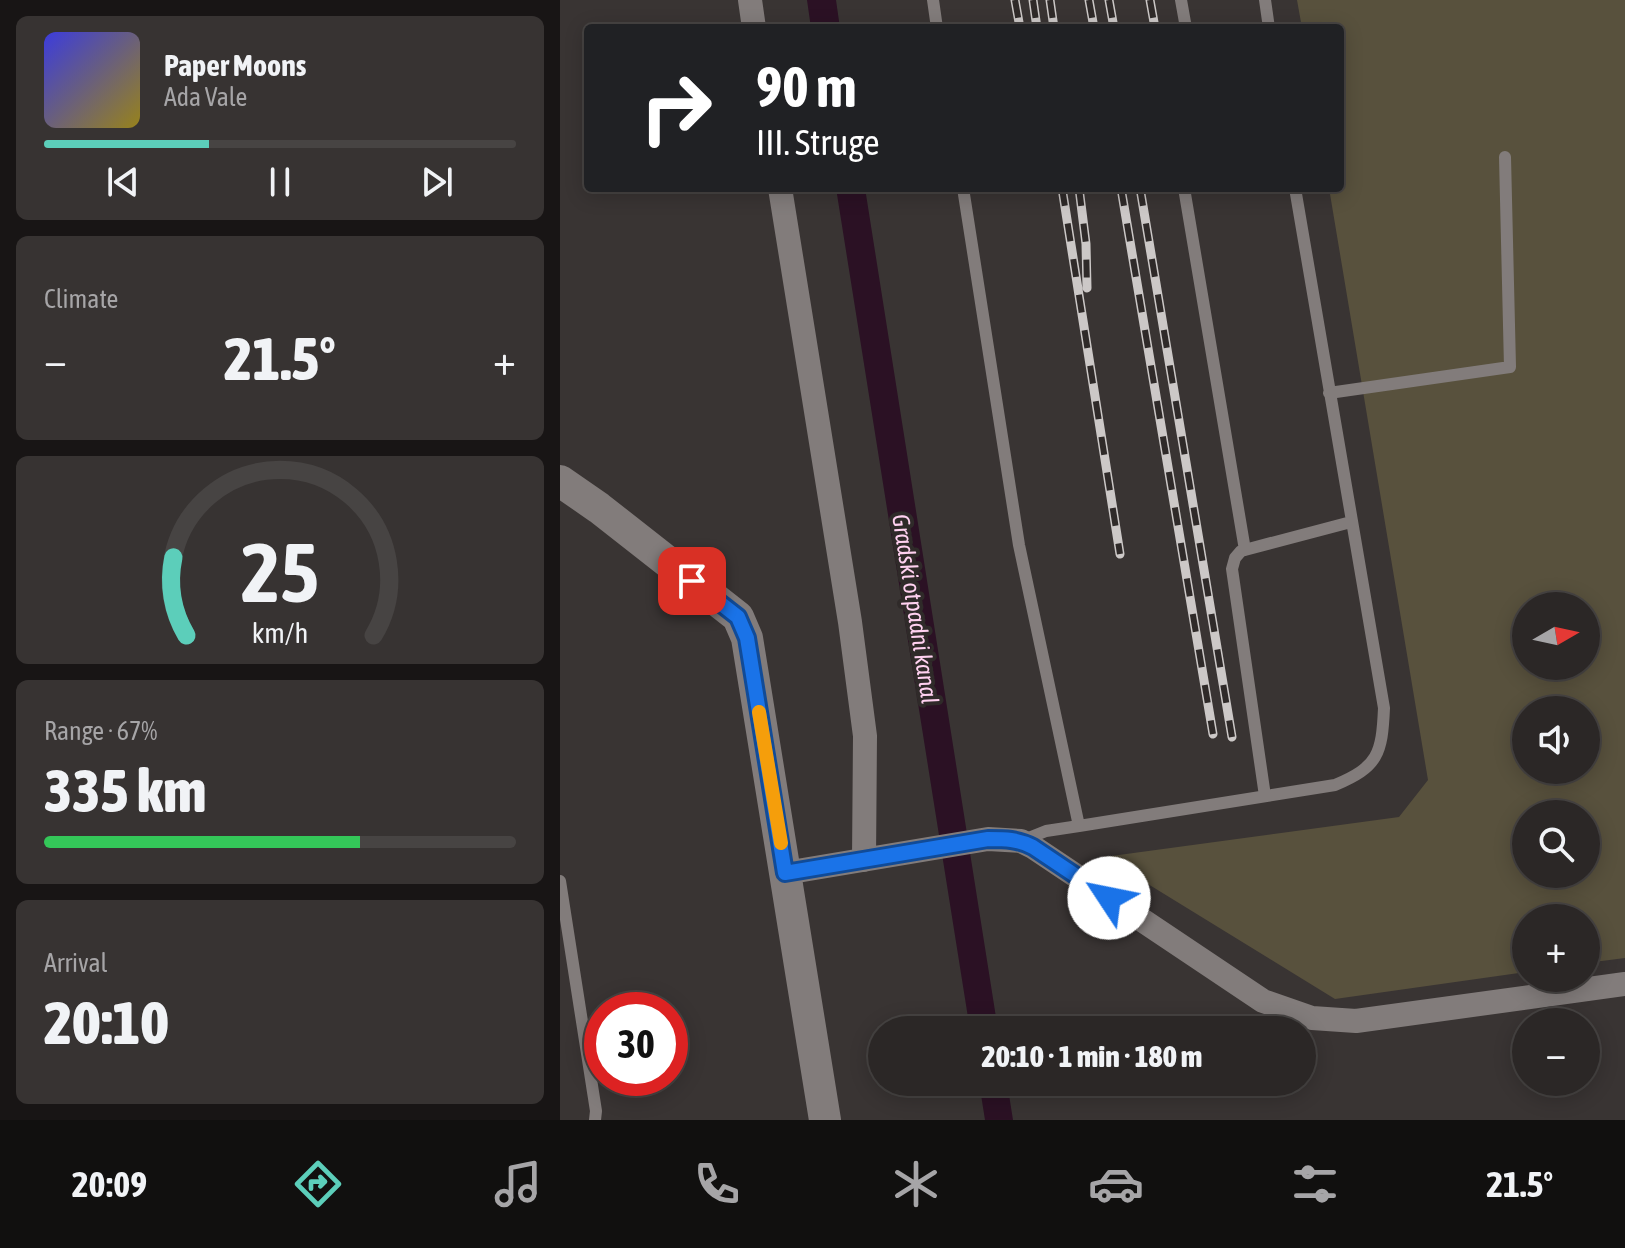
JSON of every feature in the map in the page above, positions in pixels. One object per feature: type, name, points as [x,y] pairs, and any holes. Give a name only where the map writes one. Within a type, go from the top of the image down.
[{"type":"street","points":[[750,0],[753,24]]},
{"type":"street","points":[[781,192],[850,622],[865,736],[864,860]]},
{"type":"street","points":[[560,481],[738,617],[747,638],[825,1120]]},
{"type":"street","points":[[785,873],[988,839],[1021,841],[1263,1001],[1312,1018],[1356,1021],[1625,984]]},
{"type":"lane","points":[[933,0],[936,24]]},
{"type":"lane","points":[[1181,0],[1185,24]]},
{"type":"lane","points":[[1265,0],[1268,24]]},
{"type":"lane","points":[[1329,393],[1510,367],[1505,157]]},
{"type":"lane","points":[[964,192],[1019,545],[1079,826]]},
{"type":"lane","points":[[1185,192],[1245,550]]},
{"type":"lane","points":[[1021,841],[1046,831],[1335,785],[1358,776],[1372,762],[1383,738],[1384,708],[1296,192]]},
{"type":"lane","points":[[1265,796],[1232,569],[1235,558],[1245,550],[1351,522]]},
{"type":"lane","points":[[560,881],[595,1120]]},
{"type":"shaded area","points":[[1297,0],[1625,0],[1625,958],[1600,961],[1600,904],[1512,904],[1512,974],[1335,999],[1104,857],[1399,817],[1428,780],[1330,192],[1344,192],[1344,24],[1301,24]]},
{"type":"water","points":[[807,0],[836,0],[839,24],[810,24]]},
{"type":"water","name":"Gradski otpadni kanal","points":[[837,192],[866,192],[996,1016],[968,1016]]},
{"type":"water","points":[[981,1096],[1009,1096],[1013,1120],[985,1120]]},
{"type":"railway","points":[[1015,0],[1019,24]]},
{"type":"railway","points":[[1033,0],[1036,24]]},
{"type":"railway","points":[[1050,0],[1053,24]]},
{"type":"railway","points":[[1089,0],[1093,24]]},
{"type":"railway","points":[[1109,0],[1113,24]]},
{"type":"railway","points":[[1150,0],[1154,24]]},
{"type":"railway","points":[[1063,192],[1120,554]]},
{"type":"railway","points":[[1080,192],[1086,244],[1087,288]]},
{"type":"railway","points":[[1122,192],[1213,734]]},
{"type":"railway","points":[[1141,192],[1232,737]]},
{"type":"slow traffic","points":[[759,712],[781,843]]},
{"type":"route","points":[[692,581],[738,617],[747,638],[785,873],[988,839],[1006,839],[1033,847],[1109,898]]}]
